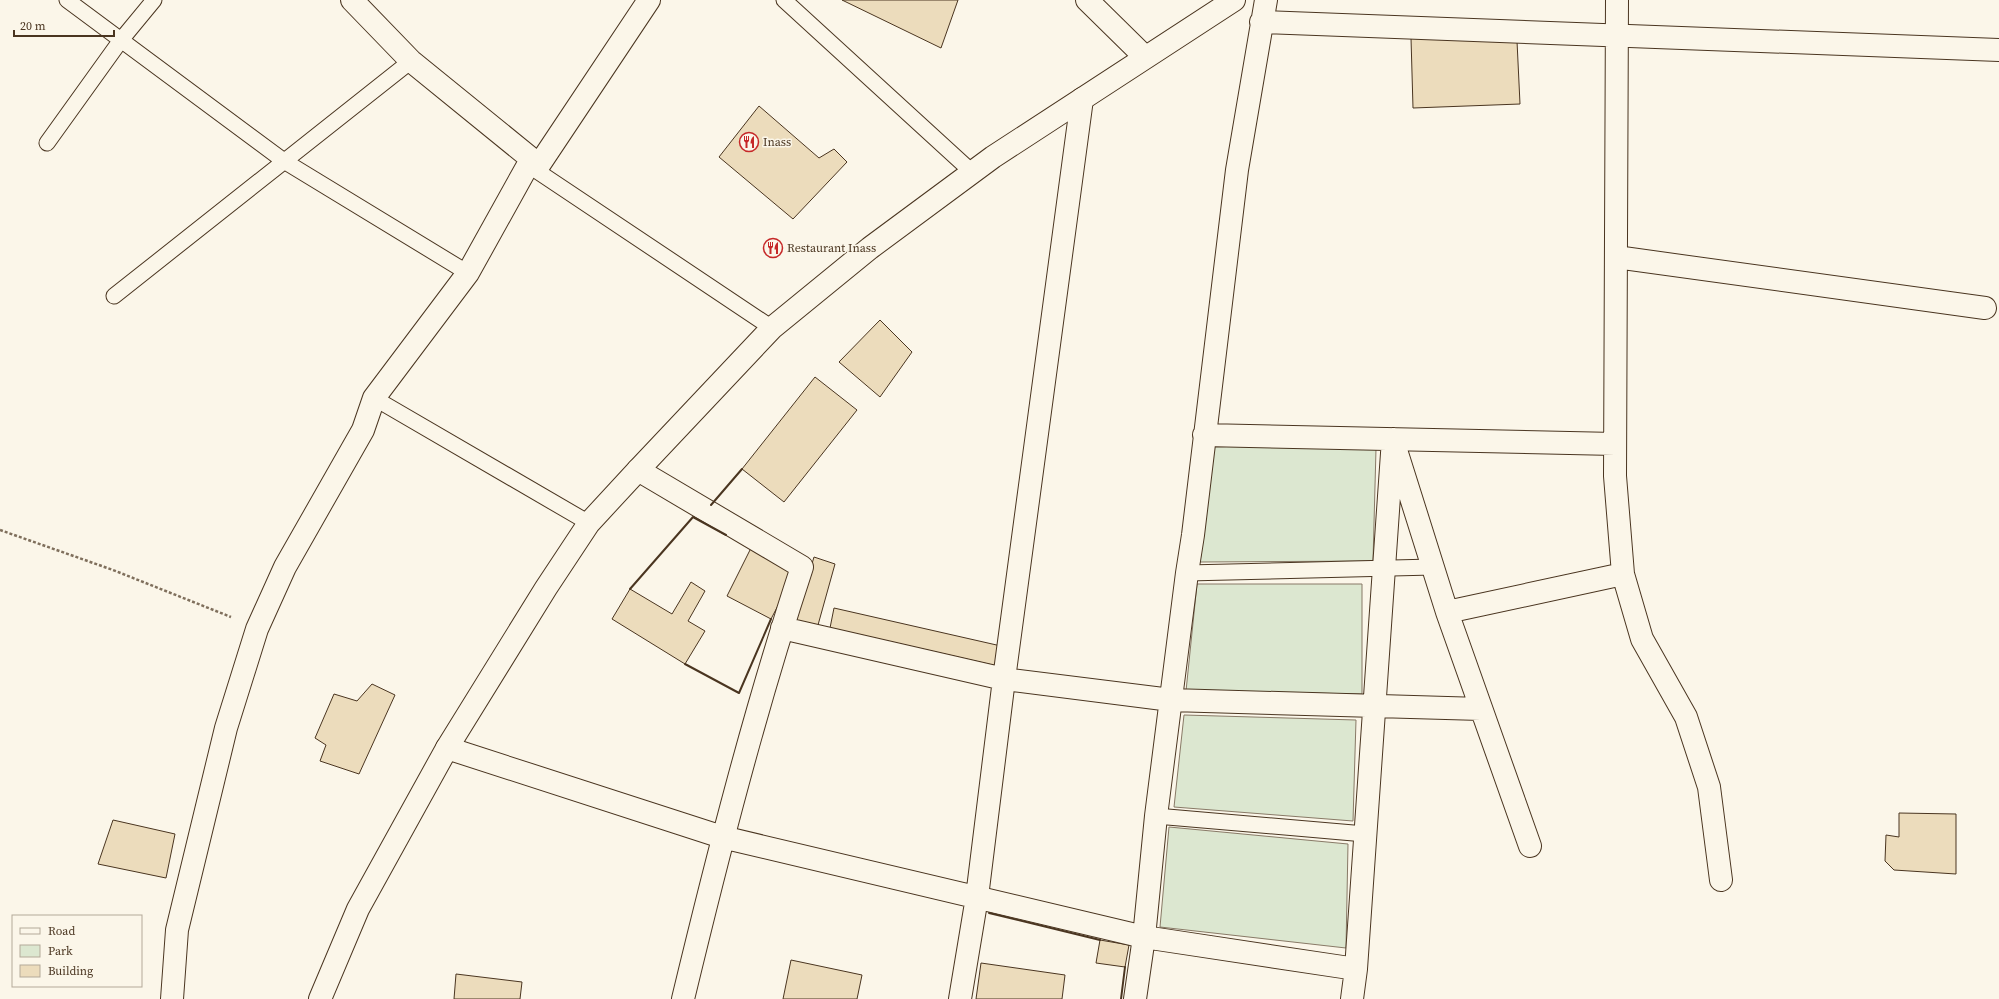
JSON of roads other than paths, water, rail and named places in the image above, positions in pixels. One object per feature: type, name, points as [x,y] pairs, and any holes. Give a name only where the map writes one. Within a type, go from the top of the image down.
[{"type":"street","points":[[352,0],[411,61],[534,165]]},
{"type":"street","points":[[172,999],[177,930],[226,728],[257,629],[285,567],[363,430],[374,398],[468,273],[534,165],[649,0]]},
{"type":"street","points":[[1087,0],[1145,57]]},
{"type":"street","points":[[320,999],[358,909],[447,748],[546,588],[589,524],[638,470],[772,328],[870,248],[972,172],[1082,98],[1234,0]]},
{"type":"street","points":[[1136,999],[1144,937],[1156,816],[1193,535],[1237,170],[1261,22],[1266,0]]},
{"type":"street","points":[[1617,0],[1615,476],[1622,574],[1642,639],[1686,717],[1709,787],[1721,880]]},
{"type":"street","points":[[1261,22],[1999,50]]},
{"type":"street","points":[[960,999],[977,897],[1004,679],[1082,98]]},
{"type":"street","points":[[1616,257],[1985,308]]},
{"type":"street","points":[[1204,435],[1615,444]]},
{"type":"street","points":[[1393,439],[1447,612],[1530,846]]},
{"type":"street","points":[[1352,999],[1356,968],[1393,439]]},
{"type":"street","points":[[638,470],[802,567],[782,628],[722,837],[683,999]]},
{"type":"street","points":[[1447,612],[1622,574]]},
{"type":"street","points":[[782,628],[1004,679],[1171,700],[1481,710]]},
{"type":"street","points":[[447,748],[722,837],[1144,937],[1356,968]]},
{"type":"lane","points":[[67,0],[284,161],[468,273]]},
{"type":"lane","points":[[48,143],[121,40],[154,0]]},
{"type":"lane","points":[[784,0],[972,172]]},
{"type":"lane","points":[[114,296],[411,61]]},
{"type":"lane","points":[[534,165],[772,328]]},
{"type":"lane","points":[[374,398],[589,524]]},
{"type":"lane","points":[[1187,573],[1433,567]]},
{"type":"lane","points":[[1156,816],[1365,834]]},
{"type":"place","name":"Inass","points":[[749,142]]},
{"type":"place","name":"Restaurant Inass","points":[[773,248]]}]
